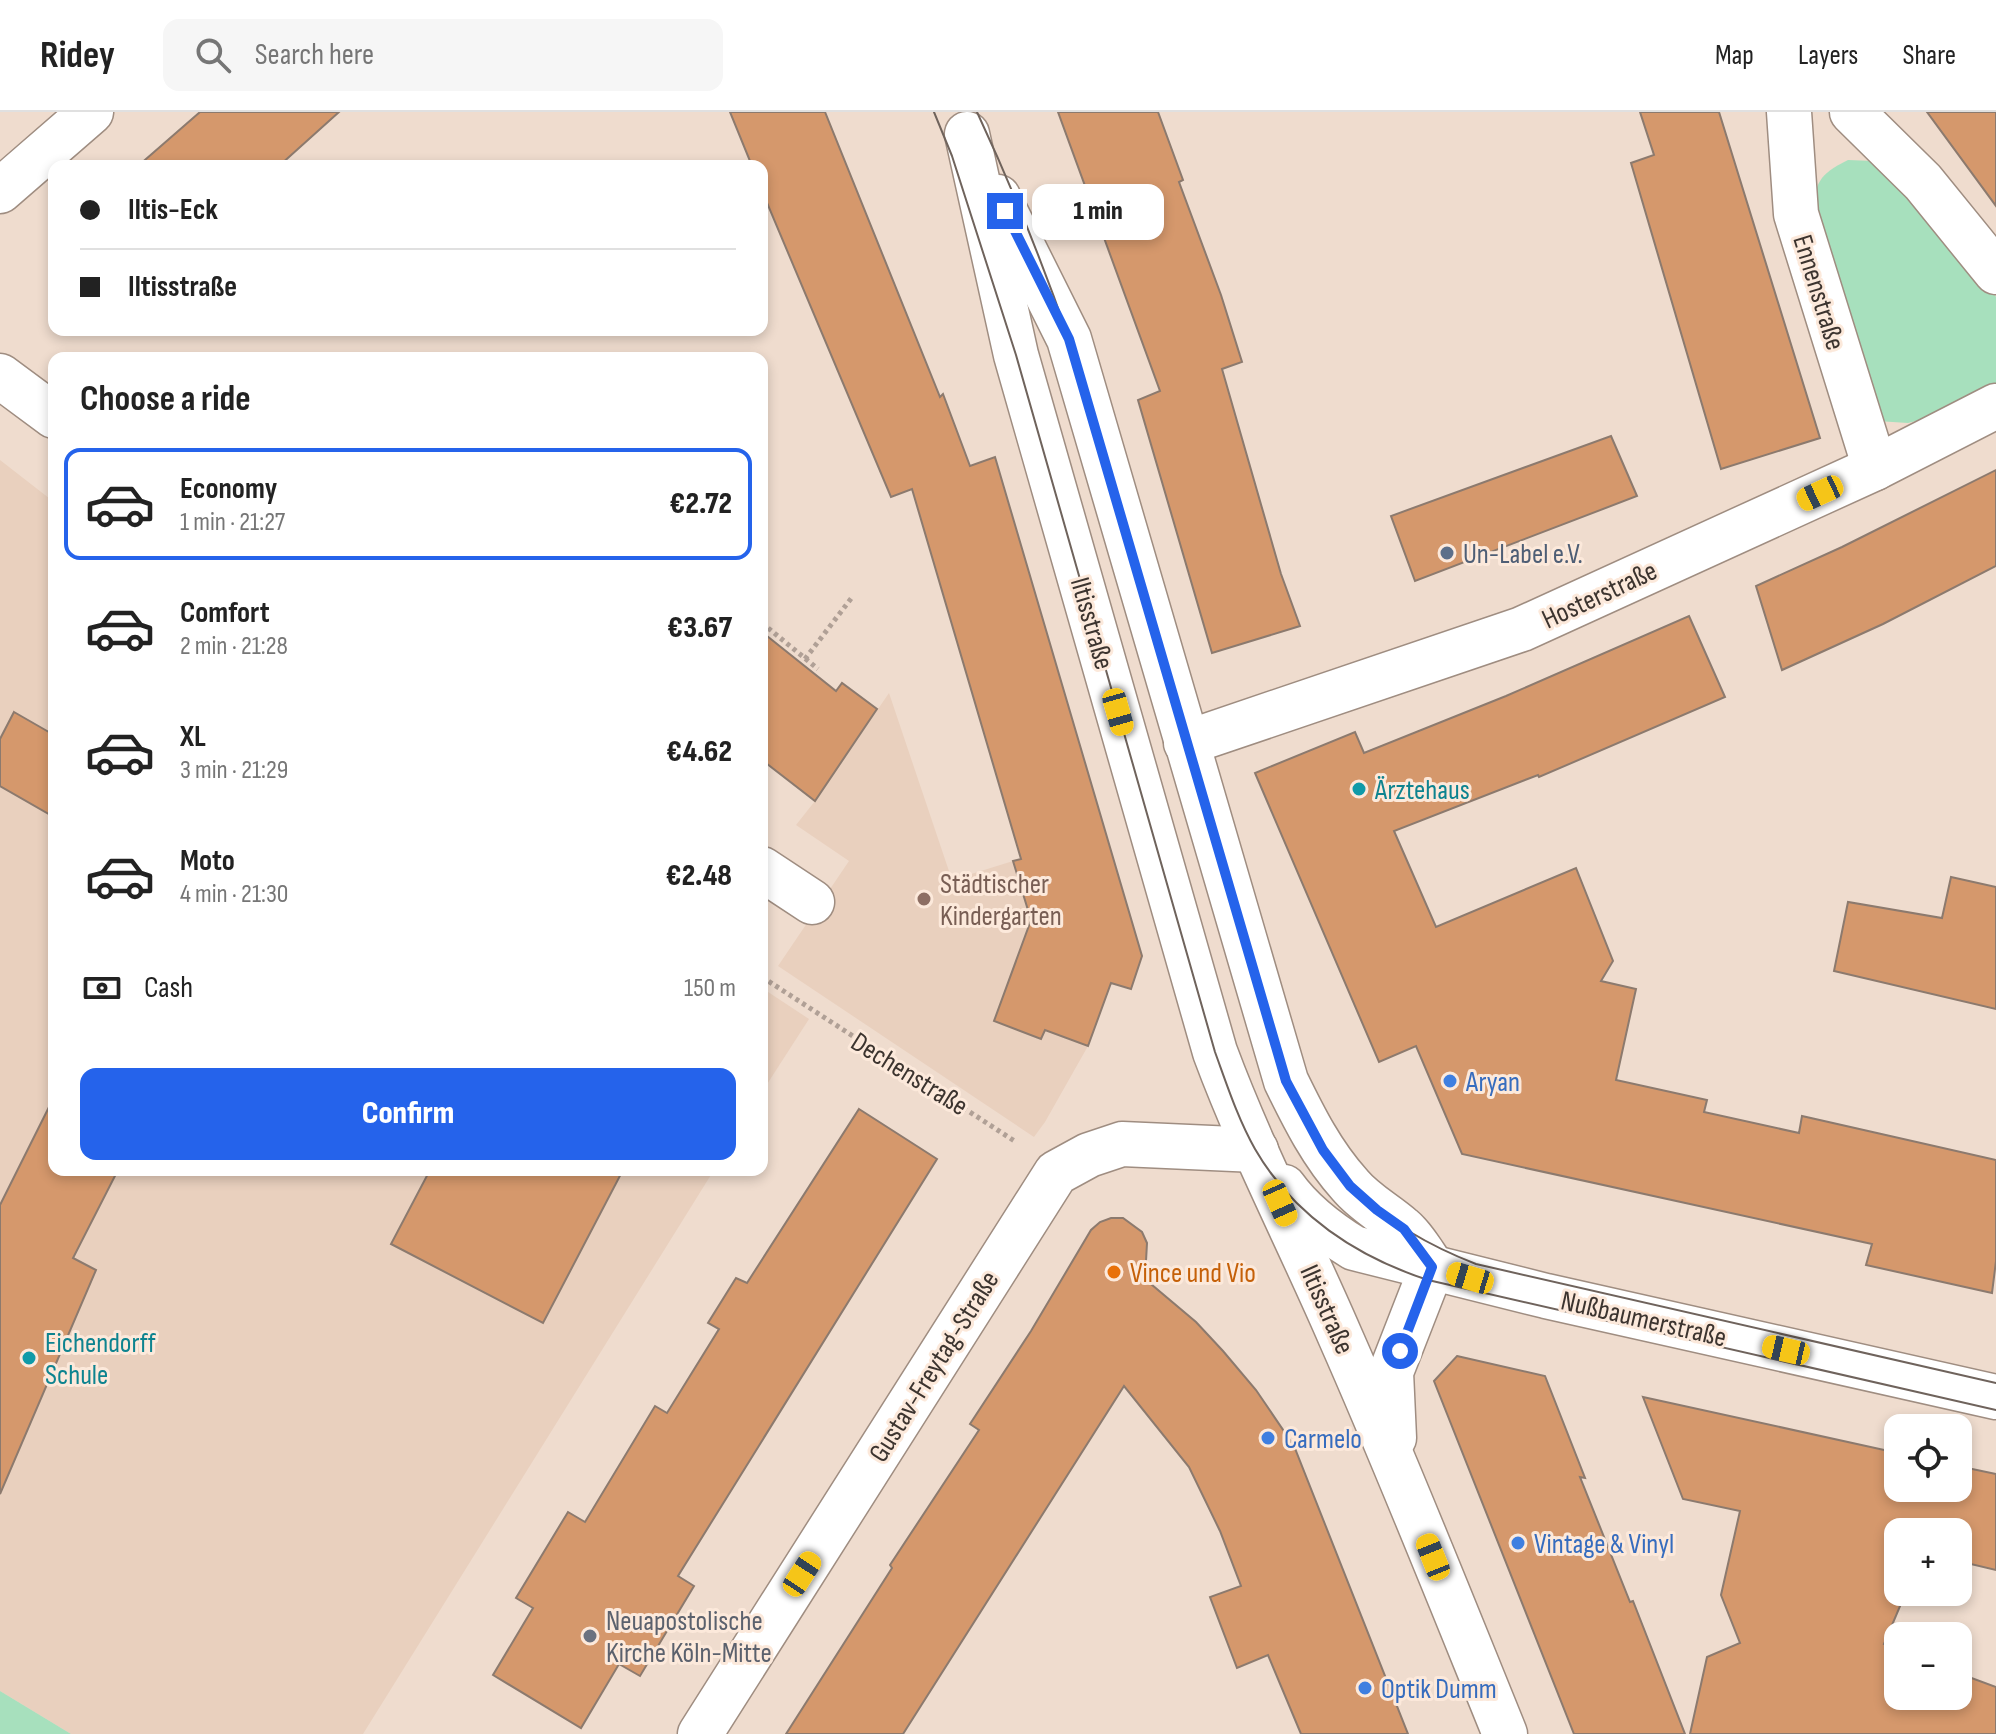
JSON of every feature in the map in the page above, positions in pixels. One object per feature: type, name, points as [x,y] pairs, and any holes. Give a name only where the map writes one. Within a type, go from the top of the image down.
[{"type":"street","points":[[0,191],[91,112]]},
{"type":"street","name":"Ennenstraße","points":[[1789,112],[1796,214],[1875,468]]},
{"type":"street","points":[[1852,112],[1923,182],[1996,272]]},
{"type":"street","name":"Iltisstraße","points":[[962,123],[1069,339],[1271,1036],[1297,1104],[1323,1150],[1350,1186],[1404,1229],[1432,1267]]},
{"type":"street","name":"Iltisstraße","points":[[962,123],[1025,385],[1215,1052],[1236,1108],[1397,1468],[1505,1734]]},
{"type":"street","points":[[0,376],[48,412]]},
{"type":"street","name":"Hosterstraße","points":[[1186,743],[1522,629],[1875,468],[1996,406]]},
{"type":"street","points":[[768,873],[812,902]]},
{"type":"street","name":"Gustav-Freytag-Straße","points":[[700,1734],[1056,1173],[1089,1155],[1122,1144],[1256,1150]]},
{"type":"street","name":"Iltisstraße","points":[[1256,1150],[1290,1195],[1333,1235],[1354,1248],[1432,1267]]},
{"type":"street","name":"Iltisstraße","points":[[1397,1468],[1391,1412],[1391,1372],[1432,1267]]},
{"type":"street","name":"Nußbaumerstraße","points":[[1432,1267],[1546,1296],[1996,1397]]},
{"type":"path","points":[[805,659],[853,596]]},
{"type":"path","points":[[768,628],[818,669]]},
{"type":"path","name":"Dechenstraße","points":[[768,981],[1008,1135],[1056,1173]]},
{"type":"shaded area","points":[[0,460],[48,497],[48,1176],[710,1176],[363,1734],[71,1734],[0,1691]]},
{"type":"shaded area","name":"Städtischer Kindergarten","points":[[889,693],[952,880],[1013,861],[1031,920],[994,1021],[1040,1039],[1045,1030],[1088,1046],[1034,1137],[778,966],[849,861],[796,825]]},
{"type":"shaded area","points":[[768,992],[809,1019],[768,1083]]},
{"type":"green space","points":[[1848,160],[1873,161],[1965,251],[1996,297],[1996,383],[1954,411],[1908,423],[1877,421],[1812,214],[1817,187],[1824,175]]},
{"type":"green space","points":[[0,1691],[71,1734],[0,1734]]},
{"type":"building","points":[[200,112],[339,112],[286,160],[145,160]]},
{"type":"building","points":[[730,112],[825,112],[970,466],[995,457],[1142,956],[1131,989],[1111,983],[1088,1046],[1045,1030],[1041,1039],[994,1021],[1031,920],[1013,861],[1021,859],[912,489],[891,497],[768,205],[768,160],[750,160]]},
{"type":"building","points":[[1058,112],[1158,112],[1242,362],[1222,369],[1281,574],[1300,626],[1212,653],[1138,400],[1160,391]]},
{"type":"building","points":[[1640,112],[1719,112],[1820,438],[1721,469],[1631,163],[1654,155]]},
{"type":"building","points":[[1927,112],[1996,112],[1996,206]]},
{"type":"building","points":[[1611,436],[1637,496],[1415,581],[1391,516]]},
{"type":"building","points":[[1996,470],[1996,566],[1883,624],[1782,670],[1756,586]]},
{"type":"building","points":[[1689,616],[1725,697],[1539,777],[1394,831],[1436,927],[1576,868],[1613,961],[1601,981],[1636,989],[1616,1080],[1707,1100],[1704,1112],[1799,1133],[1802,1116],[1996,1160],[1996,1261],[1992,1293],[1866,1265],[1872,1244],[1462,1154],[1416,1046],[1379,1062],[1255,773],[1355,732],[1364,753],[1506,696]]},
{"type":"building","points":[[768,637],[836,691],[842,683],[877,709],[815,801],[768,765]]},
{"type":"building","points":[[14,712],[48,732],[48,814],[0,786],[0,739]]},
{"type":"building","points":[[1951,877],[1996,887],[1996,1009],[1834,971],[1848,902],[1942,918]]},
{"type":"building","name":"Eichendorff Schule","points":[[48,1109],[48,1176],[115,1176],[73,1258],[96,1270],[0,1494],[0,1205]]},
{"type":"building","points":[[859,1109],[937,1159],[678,1576],[694,1586],[640,1676],[619,1664],[581,1728],[493,1675],[533,1608],[516,1598],[568,1512],[585,1522],[655,1406],[667,1413],[719,1329],[708,1323],[736,1278],[747,1283]]},
{"type":"building","points":[[427,1176],[620,1176],[543,1323],[391,1244]]},
{"type":"building","points":[[1111,1218],[1123,1218],[1142,1232],[1147,1243],[1145,1279],[1196,1322],[1223,1351],[1256,1390],[1294,1446],[1408,1734],[1301,1734],[1268,1655],[1237,1668],[1210,1597],[1241,1586],[1220,1531],[1189,1467],[1124,1386],[903,1734],[786,1734],[892,1568],[890,1565],[979,1430],[970,1424],[1031,1331],[1091,1230]]},
{"type":"building","points":[[1457,1356],[1545,1376],[1585,1478],[1580,1477],[1685,1734],[1574,1734],[1434,1381]]},
{"type":"building","points":[[1643,1397],[1884,1450],[1884,1502],[1972,1502],[1972,1469],[1996,1474],[1996,1570],[1972,1564],[1972,1518],[1884,1518],[1884,1606],[1900,1606],[1893,1622],[1884,1622],[1884,1710],[1972,1710],[1972,1678],[1996,1687],[1996,1734],[1690,1734],[1707,1657],[1740,1643],[1721,1595],[1740,1511],[1683,1499]]},
{"type":"tram line","points":[[934,112],[952,156],[1016,355],[1215,1052],[1243,1126],[1270,1173],[1329,1231],[1376,1259],[1428,1280],[1996,1410]]},
{"type":"tram line","points":[[977,112],[1026,224],[1069,339],[1286,1081],[1303,1115],[1340,1171],[1360,1194],[1410,1232],[1476,1264],[1996,1383]]},
{"type":"place","name":"Un-Label e.V.","points":[[1447,553]]},
{"type":"place","name":"Ärztehaus","points":[[1359,789]]},
{"type":"place","name":"Städtischer Kindergarten","points":[[924,899]]},
{"type":"place","name":"Aryan","points":[[1450,1081]]},
{"type":"place","name":"Vince und Vio","points":[[1114,1272]]},
{"type":"place","name":"Eichendorff Schule","points":[[29,1358]]},
{"type":"place","name":"Carmelo","points":[[1268,1438]]},
{"type":"place","name":"Vintage & Vinyl","points":[[1518,1543]]},
{"type":"place","name":"Neuapostolische Kirche Köln-Mitte","points":[[590,1636]]},
{"type":"place","name":"Optik Dumm","points":[[1365,1688]]},
{"type":"route","points":[[1005,211],[1069,339],[1286,1081],[1323,1150],[1350,1186],[1404,1229],[1432,1267],[1400,1351]]}]
